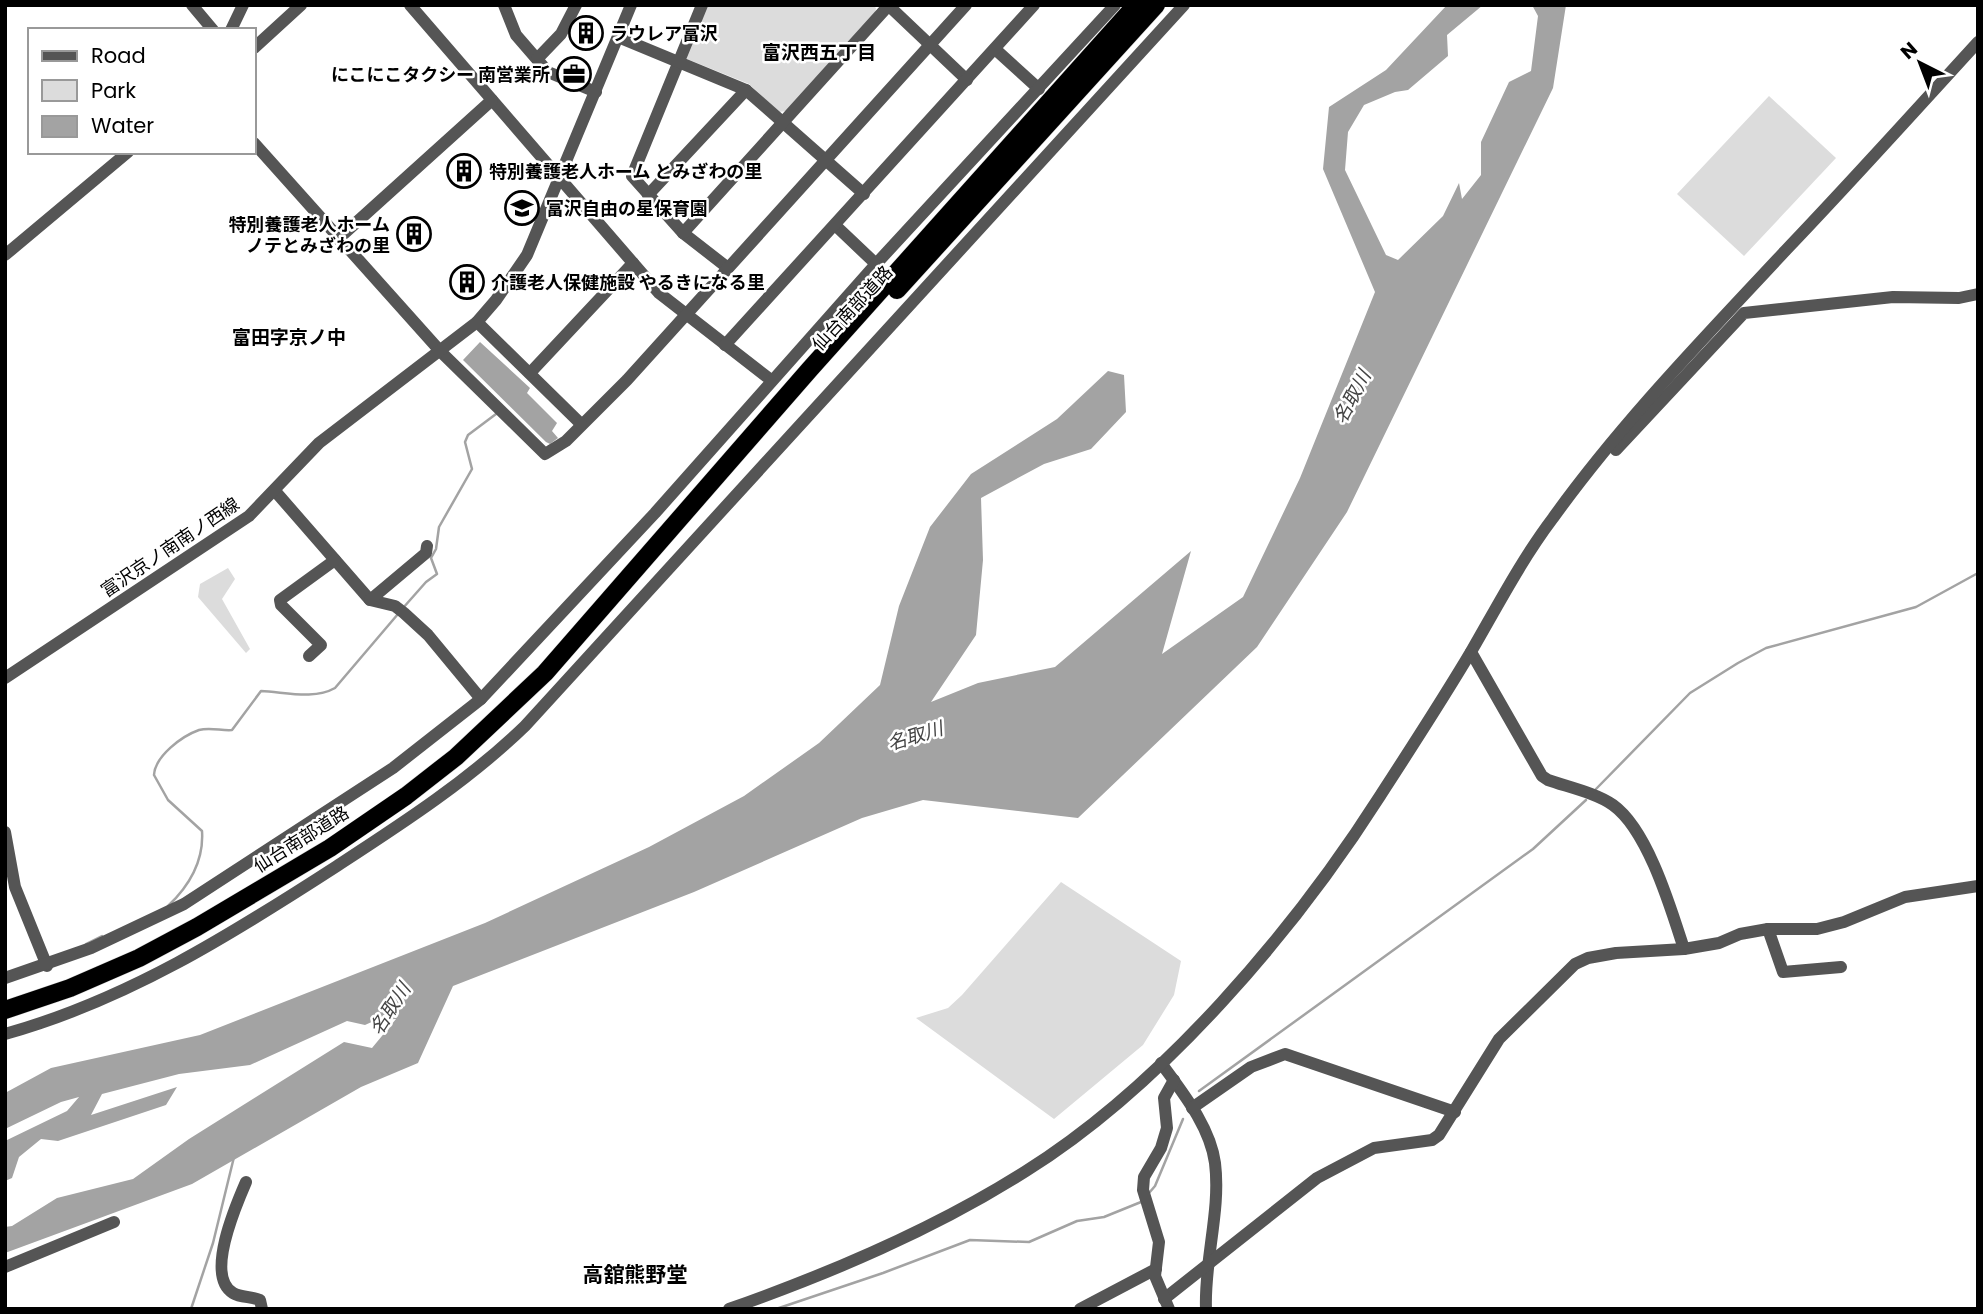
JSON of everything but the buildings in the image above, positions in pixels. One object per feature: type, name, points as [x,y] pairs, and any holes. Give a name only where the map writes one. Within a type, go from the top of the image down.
[{"type":"highway","name":"仙台南部道路","points":[[576,638],[810,369],[1136,5]]},
{"type":"highway","name":"仙台南部道路","points":[[5,1010],[70,988],[139,958],[330,848],[406,796],[456,757],[510,709],[658,552],[1156,5]]},
{"type":"street","points":[[192,5],[211,28]]},
{"type":"street","points":[[232,28],[243,5]]},
{"type":"street","points":[[256,46],[301,5]]},
{"type":"street","points":[[410,5],[659,293],[771,380]]},
{"type":"street","points":[[504,5],[516,35],[548,72],[596,92]]},
{"type":"street","points":[[537,59],[561,34],[576,5]]},
{"type":"street","name":"富沢京ノ南南ノ西線","points":[[5,678],[249,516],[319,443],[477,322],[527,255],[631,5]]},
{"type":"street","points":[[702,5],[632,176],[683,233],[728,268]]},
{"type":"street","points":[[683,233],[888,5],[967,80]]},
{"type":"street","points":[[256,145],[441,352],[545,454],[566,441],[627,380],[966,5]]},
{"type":"street","points":[[725,345],[836,226],[1034,5]]},
{"type":"street","points":[[5,978],[47,966],[131,931],[184,904],[393,768],[481,698],[656,512],[876,264],[1115,5]]},
{"type":"street","points":[[5,1034],[83,1008],[169,968],[250,922],[394,829],[478,769],[534,716],[1184,5]]},
{"type":"street","points":[[618,37],[746,90],[864,194]]},
{"type":"street","points":[[729,1309],[861,1257],[941,1220],[1028,1170],[1094,1121],[1161,1063],[1240,980],[1341,855],[1471,652],[1511,581],[1577,485],[1673,373],[1978,42]]},
{"type":"street","points":[[995,49],[1039,89]]},
{"type":"street","points":[[648,195],[746,90]]},
{"type":"street","points":[[338,239],[492,100]]},
{"type":"street","points":[[5,254],[126,154]]},
{"type":"street","points":[[836,226],[876,264]]},
{"type":"street","points":[[530,373],[633,263]]},
{"type":"street","points":[[1577,485],[1604,463],[1744,313],[1893,296],[1959,298],[1978,295]]},
{"type":"street","points":[[477,322],[582,424]]},
{"type":"street","points":[[275,491],[370,600],[395,606],[404,613],[428,635],[481,698]]},
{"type":"street","points":[[370,600],[410,560],[426,553],[427,546]]},
{"type":"street","points":[[309,656],[321,645],[281,605],[280,600],[335,560]]},
{"type":"street","points":[[1471,652],[1542,776],[1610,803],[1620,810],[1649,853],[1684,949]]},
{"type":"street","points":[[5,832],[15,887],[47,966]]},
{"type":"street","points":[[1174,1080],[1164,1098],[1167,1128],[1161,1148],[1144,1177],[1143,1190],[1159,1241],[1155,1276],[1166,1304],[1317,1178],[1374,1148],[1432,1140],[1445,1128],[1499,1039],[1575,964],[1588,958],[1616,953],[1684,949],[1768,929],[1817,929],[1844,922],[1905,897],[1978,886]]},
{"type":"street","points":[[1768,929],[1783,972],[1841,967]]},
{"type":"street","points":[[1192,1108],[1251,1067],[1285,1054],[1455,1112]]},
{"type":"street","points":[[1161,1063],[1192,1108],[1207,1137],[1215,1161],[1216,1196],[1206,1269],[1206,1309]]},
{"type":"street","points":[[246,1182],[230,1225],[220,1266],[227,1287],[234,1294],[260,1300],[262,1309]]},
{"type":"street","points":[[5,1267],[114,1222]]},
{"type":"street","points":[[1080,1309],[1156,1269]]},
{"type":"green space","points":[[705,5],[873,5],[876,8],[875,14],[787,111],[779,112],[749,84],[687,59],[685,52]]},
{"type":"green space","points":[[1769,96],[1836,158],[1744,256],[1677,194]]},
{"type":"green space","points":[[228,568],[235,579],[222,599],[250,649],[246,653],[198,597],[200,584]]},
{"type":"green space","points":[[1061,882],[1181,961],[1174,995],[1143,1045],[1054,1119],[916,1018],[948,1008],[962,995]]},
{"type":"water","name":"名取川","points":[[1447,5],[1483,5],[1447,35],[1448,56],[1408,90],[1395,92],[1364,105],[1348,132],[1345,170],[1386,255],[1398,260],[1443,216],[1459,183],[1462,199],[1481,175],[1481,142],[1509,82],[1531,71],[1538,16],[1532,5],[1566,5],[1553,88],[1347,512],[1257,647],[1078,818],[923,800],[862,818],[694,892],[453,986],[418,1063],[361,1087],[192,1184],[5,1253],[5,1227],[12,1226],[57,1198],[133,1179],[189,1139],[344,1042],[372,1048],[396,1019],[376,1020],[365,1025],[347,1021],[250,1065],[179,1074],[102,1094],[91,1115],[177,1087],[166,1105],[58,1141],[41,1139],[19,1157],[12,1178],[5,1181],[5,1141],[67,1111],[79,1097],[61,1102],[5,1129],[5,1093],[51,1068],[200,1035],[485,923],[649,847],[744,796],[819,743],[880,685],[899,606],[930,527],[971,474],[1057,419],[1108,371],[1124,375],[1126,412],[1091,449],[1044,464],[981,498],[983,560],[976,635],[931,702],[978,683],[1055,667],[1191,551],[1162,654],[1243,597],[1300,478],[1375,292],[1323,169],[1329,107],[1386,70]]},
{"type":"water","points":[[480,342],[530,388],[527,393],[557,423],[552,431],[558,438],[550,444],[463,360]]},
{"type":"waterway","points":[[403,608],[426,582],[437,574],[431,558],[436,549],[439,527],[472,469],[465,442],[468,435],[496,414]]},
{"type":"waterway","points":[[1596,789],[1690,693],[1738,663],[1766,648],[1916,607],[1978,573]]},
{"type":"waterway","points":[[168,906],[183,890],[194,872],[201,852],[202,831],[168,800],[154,775],[164,754],[185,737],[199,730],[232,730],[261,691],[318,694],[335,688],[398,614]]},
{"type":"waterway","points":[[1199,1091],[1533,849],[1586,800]]},
{"type":"waterway","points":[[86,944],[102,936]]},
{"type":"waterway","points":[[1149,1193],[1155,1186],[1183,1119]]},
{"type":"waterway","points":[[191,1309],[213,1243],[234,1157]]},
{"type":"waterway","points":[[776,1309],[970,1240],[1029,1242],[1077,1221],[1104,1217],[1141,1202]]},
{"type":"place","name":"ラウレア富沢","points":[[586,33]]},
{"type":"place","name":"にこにこタクシー 南営業所","points":[[574,74]]},
{"type":"place","name":"特別養護老人ホーム とみざわの里","points":[[464,171]]},
{"type":"place","name":"富沢自由の星保育園","points":[[522,208]]},
{"type":"place","name":"特別養護老人ホーム ノテとみざわの里","points":[[414,234]]},
{"type":"place","name":"介護老人保健施設 やるきになる里","points":[[467,282]]},
{"type":"district","name":"富沢西五丁目","points":[[819,52]]},
{"type":"district","name":"富田字京ノ中","points":[[289,337]]},
{"type":"district","name":"高舘熊野堂","points":[[635,1274]]}]
